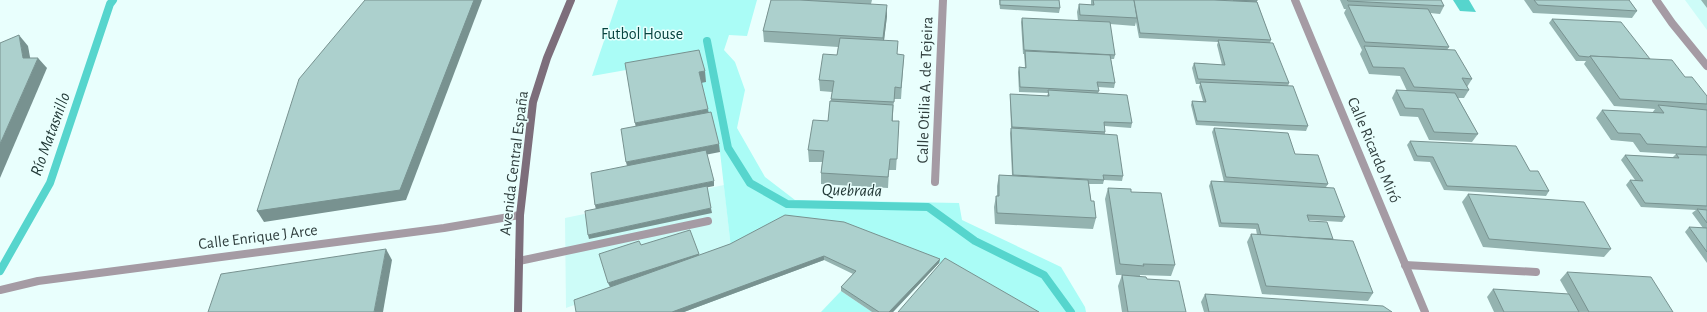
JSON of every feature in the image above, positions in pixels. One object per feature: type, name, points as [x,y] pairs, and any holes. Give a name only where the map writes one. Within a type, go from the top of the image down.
[{"type":"main road","name":"Avenida Central España","points":[[518,312],[520,215],[533,102],[547,58],[571,0]]},
{"type":"street","name":"Calle Otilia A. de Tejeira","points":[[935,182],[943,0]]},
{"type":"street","name":"Calle Ricardo Miró","points":[[1294,0],[1425,311]]},
{"type":"street","points":[[1656,0],[1672,23],[1707,66]]},
{"type":"street","name":"Calle Enrique J Arce","points":[[0,290],[38,281],[444,228],[520,215]]},
{"type":"street","points":[[519,261],[708,220]]},
{"type":"street","points":[[1405,265],[1536,272]]},
{"type":"shaded area","points":[[1453,0],[1469,0],[1476,12],[1460,11]]},
{"type":"shaded area","points":[[1685,0],[1707,0],[1707,30]]},
{"type":"shaded area","points":[[724,185],[731,248],[566,308],[565,218]]},
{"type":"green space","name":"Futbol House","points":[[618,0],[757,0],[747,36],[729,35],[724,50],[735,62],[745,90],[737,128],[765,177],[795,200],[959,203],[962,220],[1061,267],[1085,307],[1086,312],[1024,312],[939,263],[844,227],[731,248],[720,152],[712,120],[683,60],[592,76]]},
{"type":"green space","points":[[841,291],[872,312],[821,312]]},
{"type":"building","points":[[365,0],[474,0],[400,190],[257,211],[299,79]]},
{"type":"building","points":[[771,0],[800,0],[887,5],[883,38],[763,31]]},
{"type":"building","points":[[1000,0],[1059,0],[1060,8],[1000,5]]},
{"type":"building","points":[[1093,0],[1134,0],[1137,18],[1080,15],[1079,4],[1094,5]]},
{"type":"building","points":[[1134,0],[1214,0],[1257,2],[1271,40],[1140,33]]},
{"type":"building","points":[[1233,0],[1257,0],[1257,1]]},
{"type":"building","points":[[1347,0],[1441,0],[1444,6],[1348,1]]},
{"type":"building","points":[[1534,0],[1629,0],[1637,11],[1538,5]]},
{"type":"building","points":[[1348,5],[1428,9],[1449,47],[1365,42]]},
{"type":"building","points":[[1022,18],[1110,22],[1115,55],[1024,50]]},
{"type":"building","points":[[1552,19],[1621,22],[1650,59],[1579,56]]},
{"type":"building","points":[[19,35],[23,58],[38,58],[0,144],[0,43]]},
{"type":"building","points":[[840,38],[898,41],[897,54],[904,55],[901,88],[895,87],[894,102],[831,99],[834,81],[819,80],[823,54],[837,55]]},
{"type":"building","points":[[1218,40],[1273,43],[1289,83],[1198,79],[1194,63],[1225,65]]},
{"type":"building","points":[[1364,46],[1455,50],[1472,79],[1462,78],[1469,90],[1414,87],[1404,68],[1373,67]]},
{"type":"building","points":[[699,50],[705,71],[699,72],[708,109],[635,123],[625,63]]},
{"type":"building","points":[[1025,51],[1110,55],[1115,83],[1097,82],[1099,91],[1020,87],[1019,67],[1026,68]]},
{"type":"building","points":[[1590,56],[1672,60],[1685,77],[1692,77],[1707,96],[1707,104],[1620,99]]},
{"type":"building","points":[[1200,82],[1293,86],[1308,126],[1197,121],[1192,101],[1206,102]]},
{"type":"building","points":[[1048,90],[1127,95],[1132,123],[1104,122],[1105,132],[1012,127],[1010,94],[1049,96]]},
{"type":"building","points":[[1396,90],[1455,93],[1478,134],[1434,132],[1423,109],[1405,108]]},
{"type":"building","points":[[830,101],[893,105],[892,121],[899,121],[897,159],[890,159],[888,177],[821,173],[824,151],[808,150],[813,120],[828,121]]},
{"type":"building","points":[[1658,105],[1707,110],[1707,147],[1647,144],[1640,134],[1618,133],[1602,110],[1664,113]]},
{"type":"building","points":[[711,112],[719,144],[626,162],[621,129]]},
{"type":"building","points":[[1011,128],[1117,135],[1123,176],[1103,175],[1104,180],[1013,175]]},
{"type":"building","points":[[1214,128],[1288,133],[1295,154],[1318,155],[1328,184],[1226,177]]},
{"type":"building","points":[[1410,141],[1516,146],[1530,171],[1538,171],[1549,191],[1447,186],[1433,157],[1417,156]]},
{"type":"building","points":[[706,150],[714,181],[595,205],[591,173]]},
{"type":"building","points":[[1676,154],[1707,155],[1707,206],[1645,203],[1630,180],[1643,181],[1625,155],[1679,158]]},
{"type":"building","points":[[999,175],[1088,180],[1091,201],[1094,201],[1096,218],[997,213],[996,196],[999,196]]},
{"type":"building","points":[[1211,181],[1334,188],[1345,217],[1307,215],[1309,221],[1327,222],[1333,239],[1261,235],[1258,224],[1221,223]]},
{"type":"building","points":[[707,186],[711,208],[588,235],[585,211]]},
{"type":"building","points":[[1108,188],[1131,189],[1131,192],[1161,193],[1175,265],[1143,264],[1144,266],[1120,264]]},
{"type":"building","points":[[1468,194],[1584,202],[1611,249],[1489,239]]},
{"type":"building","points":[[1697,209],[1707,210],[1707,223]]},
{"type":"building","points":[[785,215],[844,222],[940,259],[889,312],[879,312],[841,287],[856,271],[824,256],[672,312],[576,312],[574,300],[730,244]]},
{"type":"building","points":[[1689,227],[1707,228],[1707,252]]},
{"type":"building","points":[[690,230],[699,254],[608,283],[599,254],[639,241],[641,245]]},
{"type":"building","points":[[1251,234],[1353,241],[1373,293],[1266,286]]},
{"type":"building","points":[[386,249],[374,312],[208,312],[221,274]]},
{"type":"building","points":[[945,258],[1039,312],[898,312]]},
{"type":"building","points":[[1567,272],[1651,277],[1673,312],[1589,312]]},
{"type":"building","points":[[1122,275],[1146,277],[1147,279],[1179,281],[1186,312],[1128,312]]},
{"type":"building","points":[[1493,289],[1569,294],[1579,312],[1504,312]]},
{"type":"building","points":[[1205,294],[1383,306],[1392,312],[1209,312]]},
{"type":"waterway","name":"Río Matasnillo","points":[[0,271],[50,183],[110,4],[113,0]]},
{"type":"waterway","name":"Quebrada","points":[[707,41],[728,148],[750,183],[787,204],[928,207],[975,241],[1044,275],[1071,312]]}]
